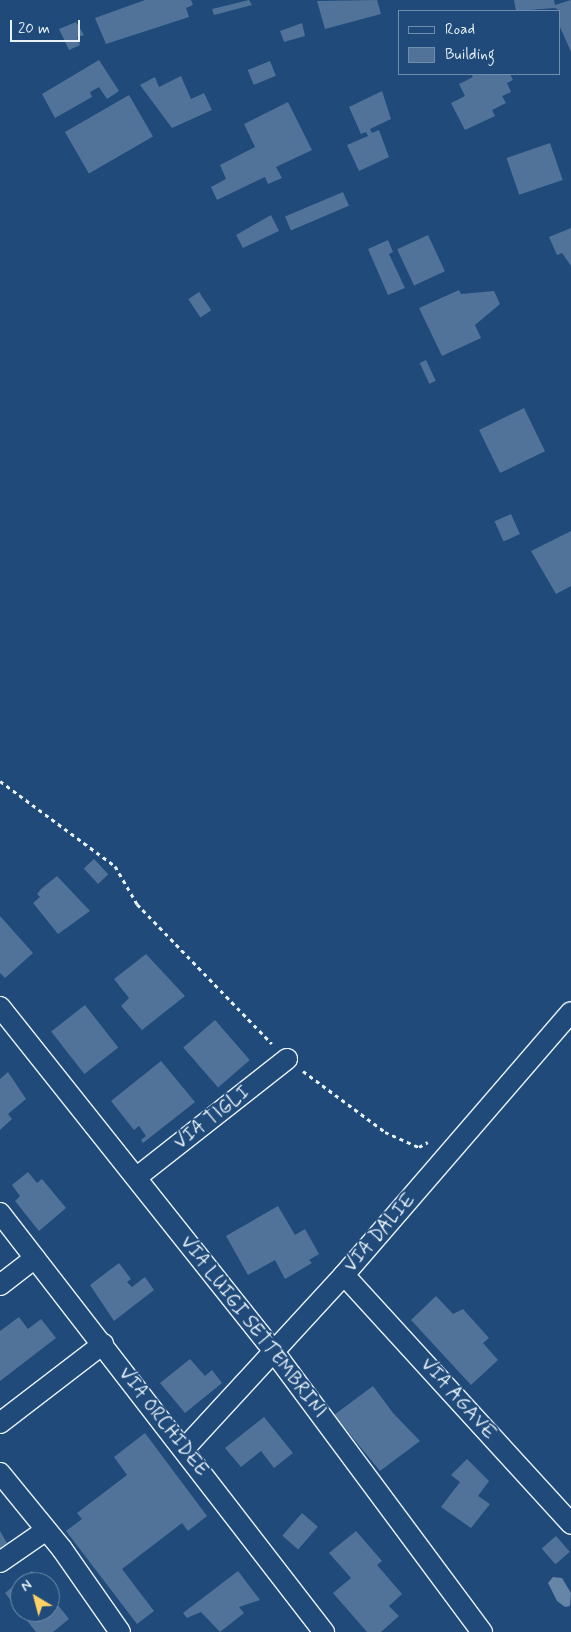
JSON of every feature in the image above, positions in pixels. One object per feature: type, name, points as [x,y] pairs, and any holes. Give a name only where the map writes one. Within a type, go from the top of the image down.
[{"type":"street","name":"VIA LUIGI SETTEMBRINI","points":[[0,1007],[137,1177],[274,1352],[482,1632]]},
{"type":"street","name":"VIA DALIE","points":[[184,1449],[344,1275],[571,1012]]},
{"type":"street","name":"VIA TIGLI","points":[[137,1177],[287,1059]]},
{"type":"street","name":"VIA ORCHIDEE","points":[[0,1213],[324,1632]]},
{"type":"street","points":[[0,1285],[35,1258]]},
{"type":"street","name":"VIA AGAVE","points":[[344,1275],[571,1524]]},
{"type":"street","points":[[0,1423],[103,1344]]},
{"type":"street","points":[[0,1473],[45,1531],[62,1549],[120,1632]]},
{"type":"street","points":[[0,1562],[45,1531]]},
{"type":"path","points":[[0,781],[115,866],[137,904],[287,1059],[385,1132],[418,1147],[435,1140]]},
{"type":"water","points":[[553,1577],[562,1578],[571,1593],[570,1606],[565,1607],[557,1601],[548,1583]]},
{"type":"building","points":[[145,0],[191,0],[193,5],[186,8],[189,17],[106,44],[95,18]]},
{"type":"building","points":[[249,0],[252,5],[214,15],[212,9]]},
{"type":"building","points":[[377,0],[381,14],[325,29],[317,1]]},
{"type":"building","points":[[514,0],[554,0],[555,5],[571,0],[571,52],[561,29],[561,10],[555,8],[516,10]]},
{"type":"building","points":[[76,22],[84,35],[77,37],[80,45],[69,50],[59,29]]},
{"type":"building","points":[[302,23],[305,36],[284,42],[280,31]]},
{"type":"building","points":[[99,60],[119,91],[107,99],[99,87],[90,92],[92,97],[55,118],[42,94]]},
{"type":"building","points":[[270,61],[276,76],[254,85],[248,70]]},
{"type":"building","points":[[472,75],[510,75],[513,80],[507,83],[511,92],[502,96],[506,103],[492,110],[495,116],[465,130],[451,103],[465,96],[459,84],[473,77]]},
{"type":"building","points":[[181,76],[191,99],[204,93],[212,110],[172,128],[140,85],[155,77],[159,87]]},
{"type":"building","points":[[382,91],[391,119],[370,129],[372,133],[379,130],[389,157],[359,171],[347,145],[368,136],[366,132],[361,134],[349,107]]},
{"type":"building","points":[[129,95],[153,137],[89,174],[65,132]]},
{"type":"building","points":[[288,102],[312,150],[276,167],[282,178],[268,184],[265,177],[217,200],[211,187],[226,179],[220,165],[255,147],[244,124]]},
{"type":"building","points":[[550,143],[563,180],[519,195],[507,158]]},
{"type":"building","points":[[343,192],[349,206],[291,230],[285,217]]},
{"type":"building","points":[[271,215],[279,231],[243,248],[236,235]]},
{"type":"building","points":[[571,228],[571,266],[562,253],[557,255],[549,237]]},
{"type":"building","points":[[428,235],[445,271],[414,286],[397,249]]},
{"type":"building","points":[[388,240],[393,252],[389,254],[405,288],[388,295],[368,249]]},
{"type":"building","points":[[459,290],[461,294],[494,291],[500,304],[475,325],[481,338],[442,356],[419,308]]},
{"type":"building","points":[[199,292],[211,310],[201,318],[188,299]]},
{"type":"building","points":[[426,360],[436,381],[429,384],[420,363]]},
{"type":"building","points":[[524,408],[545,451],[500,473],[479,430]]},
{"type":"building","points":[[511,514],[520,534],[504,541],[495,521]]},
{"type":"building","points":[[571,531],[571,586],[556,594],[531,551]]},
{"type":"building","points":[[94,859],[108,874],[98,884],[84,869]]},
{"type":"building","points":[[57,876],[90,911],[58,934],[33,903],[40,897],[37,894],[41,889]]},
{"type":"building","points":[[0,916],[33,953],[5,978],[0,973]]},
{"type":"building","points":[[146,954],[185,996],[142,1030],[121,1006],[129,998],[114,979]]},
{"type":"building","points":[[85,1005],[118,1048],[84,1074],[51,1031]]},
{"type":"building","points":[[215,1020],[250,1060],[218,1088],[183,1048]]},
{"type":"building","points":[[161,1061],[195,1102],[143,1143],[141,1140],[146,1136],[139,1126],[134,1130],[111,1101]]},
{"type":"building","points":[[8,1072],[26,1099],[8,1114],[12,1119],[0,1130],[0,1079]]},
{"type":"building","points":[[28,1172],[37,1183],[42,1179],[66,1208],[39,1231],[15,1201],[20,1196],[12,1185]]},
{"type":"building","points":[[278,1206],[295,1235],[305,1229],[319,1254],[309,1260],[312,1263],[285,1279],[275,1260],[248,1275],[226,1236]]},
{"type":"building","points":[[119,1263],[131,1279],[127,1282],[132,1287],[145,1277],[154,1290],[114,1321],[90,1285]]},
{"type":"building","points":[[436,1296],[453,1314],[463,1309],[489,1338],[483,1343],[498,1360],[471,1385],[411,1320]]},
{"type":"building","points":[[19,1317],[28,1329],[41,1319],[56,1338],[0,1381],[0,1331]]},
{"type":"building","points":[[190,1359],[205,1376],[212,1370],[222,1383],[185,1413],[160,1383]]},
{"type":"building","points":[[373,1386],[393,1413],[420,1441],[380,1471],[334,1415]]},
{"type":"building","points":[[264,1417],[293,1453],[274,1468],[261,1451],[241,1467],[225,1448]]},
{"type":"building","points":[[145,1433],[207,1516],[188,1531],[182,1523],[122,1569],[154,1611],[137,1624],[66,1531],[82,1519],[77,1513],[127,1475],[114,1457]]},
{"type":"building","points":[[467,1459],[489,1481],[478,1496],[490,1504],[471,1528],[441,1507],[460,1482],[451,1475]]},
{"type":"building","points":[[302,1513],[318,1527],[298,1549],[282,1536]]},
{"type":"building","points":[[0,1531],[7,1543],[0,1548]]},
{"type":"building","points":[[356,1531],[382,1561],[377,1565],[402,1594],[389,1606],[399,1616],[381,1632],[367,1632],[333,1593],[351,1578],[329,1553]]},
{"type":"building","points":[[556,1536],[570,1552],[555,1564],[542,1548]]},
{"type":"building","points":[[238,1571],[260,1600],[239,1607],[244,1613],[220,1632],[201,1612],[187,1618],[183,1613]]},
{"type":"building","points":[[10,1589],[10,1599],[5,1593]]},
{"type":"building","points":[[60,1608],[69,1619],[53,1632],[36,1632],[28,1622],[60,1622]]}]
